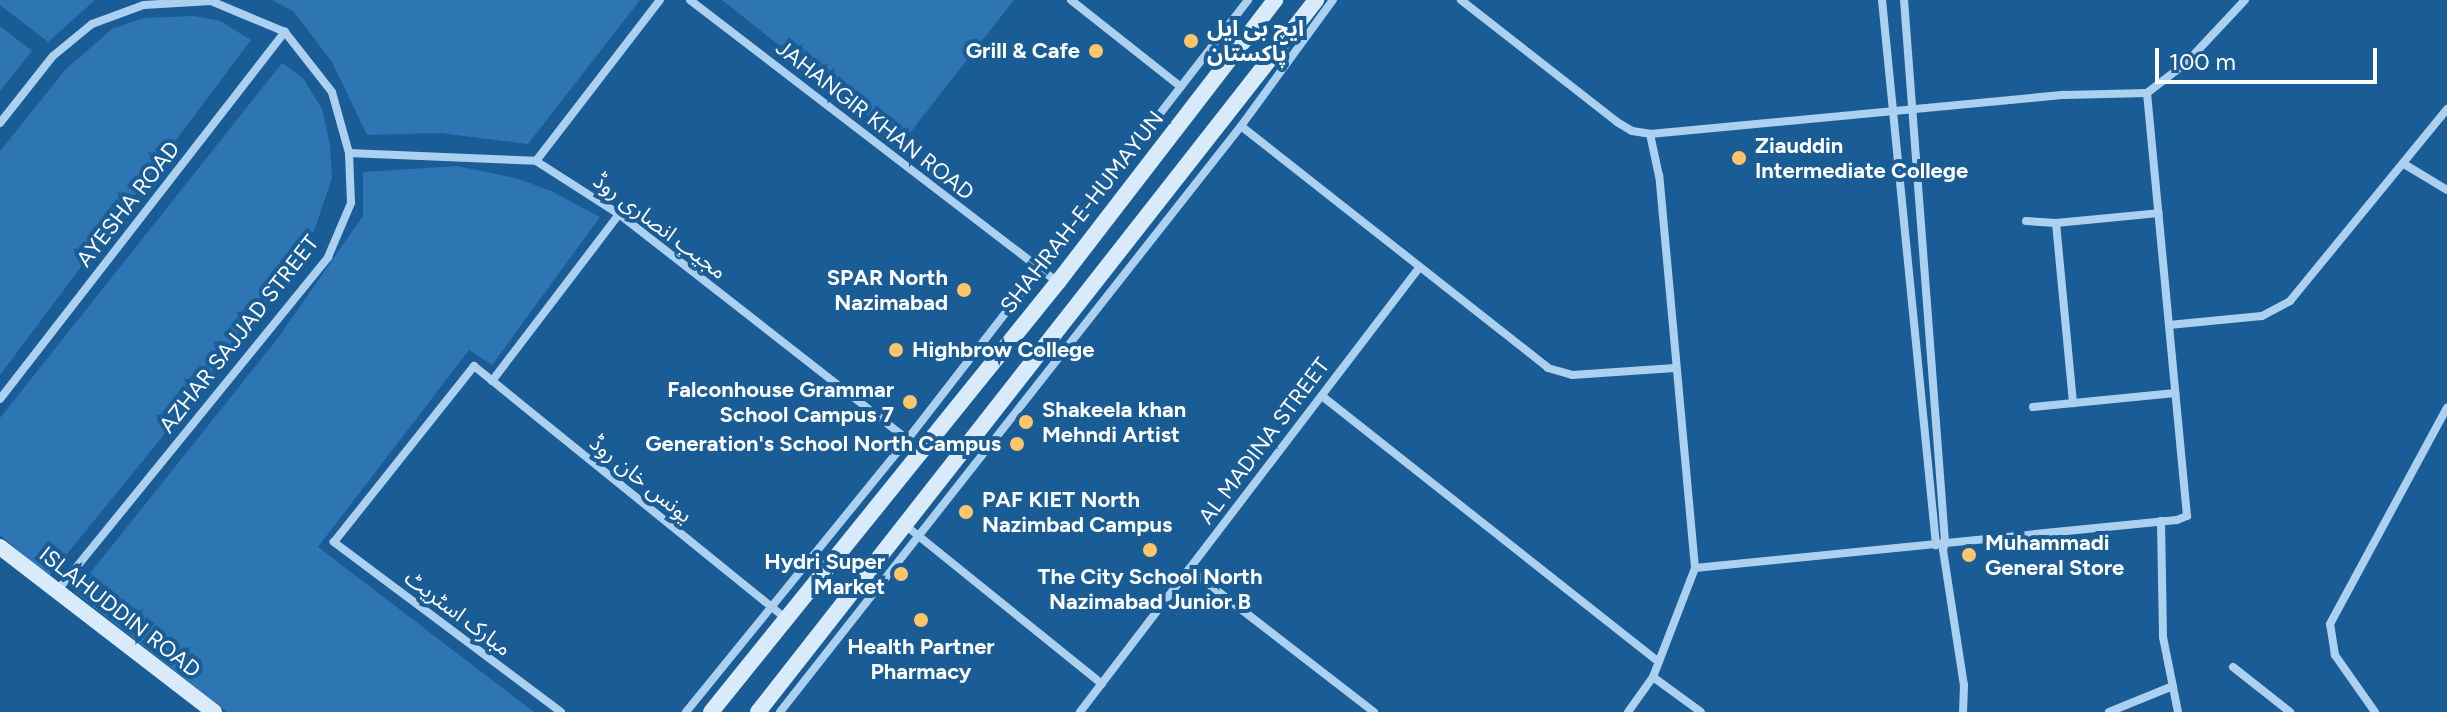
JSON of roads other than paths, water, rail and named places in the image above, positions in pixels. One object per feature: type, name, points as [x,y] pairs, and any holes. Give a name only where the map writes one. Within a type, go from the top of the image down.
[{"type":"main road","name":"SHAHRAH-E-HUMAYUN","points":[[711,712],[1058,282],[1275,0]]},
{"type":"main road","points":[[758,712],[911,530],[1316,0]]},
{"type":"main road","name":"ISLAHUDDIN ROAD","points":[[0,547],[214,712]]},
{"type":"street","points":[[349,153],[536,161],[660,0]]},
{"type":"street","name":"JAHANGIR KHAN ROAD","points":[[690,0],[1058,282]]},
{"type":"street","points":[[1071,0],[1181,87]]},
{"type":"street","points":[[686,712],[907,440],[1248,0]]},
{"type":"street","points":[[780,712],[911,530],[1241,126],[1333,0]]},
{"type":"street","points":[[1461,0],[1617,122],[1650,134],[2064,95],[2147,93],[2186,63],[2245,0]]},
{"type":"street","points":[[1882,0],[1934,543]]},
{"type":"street","points":[[1904,0],[1944,546],[1964,685],[1963,712]]},
{"type":"street","points":[[0,123],[53,56],[92,24],[144,2],[211,1],[285,32]]},
{"type":"street","name":"AZHAR SAJJAD STREET","points":[[57,591],[328,257],[351,203],[349,153],[332,92],[285,32]]},
{"type":"street","name":"AYESHA ROAD","points":[[0,399],[285,32]]},
{"type":"street","points":[[1695,568],[1934,543],[1944,546],[2187,516],[2147,93]]},
{"type":"street","points":[[2169,325],[2262,316],[2290,301],[2447,109]]},
{"type":"street","points":[[1241,126],[1419,268],[1558,373],[1675,368]]},
{"type":"street","points":[[1628,712],[1653,677],[1695,568],[1659,176],[1650,134]]},
{"type":"street","name":"مجیب انصاری روڈ","points":[[536,161],[619,214],[921,450]]},
{"type":"street","points":[[2404,164],[2447,190]]},
{"type":"street","points":[[2026,221],[2056,223],[2159,213]]},
{"type":"street","points":[[492,381],[619,214]]},
{"type":"street","points":[[2056,223],[2073,403]]},
{"type":"street","name":"AL MADINA STREET","points":[[1080,712],[1419,268]]},
{"type":"street","name":"یونس خان روڈ","points":[[334,542],[474,366],[786,619]]},
{"type":"street","points":[[2033,407],[2175,393]]},
{"type":"street","points":[[1322,396],[1659,662]]},
{"type":"street","points":[[2375,712],[2335,655],[2330,624],[2447,408]]},
{"type":"street","points":[[2161,521],[2163,637],[2178,712]]},
{"type":"street","points":[[911,530],[1102,684]]},
{"type":"street","name":"مبارک اسٹریٹ","points":[[334,542],[561,712]]},
{"type":"street","points":[[1189,569],[1374,712]]},
{"type":"street","points":[[2233,667],[2290,712]]},
{"type":"street","points":[[1653,677],[1701,712]]},
{"type":"street","points":[[2109,712],[2173,686]]},
{"type":"place","name":"ایچ بی ایل پاکستان","points":[[1191,41]]},
{"type":"place","name":"Grill & Cafe","points":[[1096,51]]},
{"type":"place","name":"Ziauddin Intermediate College","points":[[1739,158]]},
{"type":"place","name":"SPAR North Nazimabad","points":[[964,290]]},
{"type":"place","name":"Highbrow College","points":[[896,350]]},
{"type":"place","name":"Falconhouse Grammar School Campus 7","points":[[910,402]]},
{"type":"place","name":"Shakeela khan Mehndi Artist","points":[[1026,422]]},
{"type":"place","name":"Generation's School North Campus","points":[[1017,444]]},
{"type":"place","name":"PAF KIET North Nazimbad Campus","points":[[966,512]]},
{"type":"place","name":"The City School North Nazimabad Junior B","points":[[1150,550]]},
{"type":"place","name":"Muhammadi General Store","points":[[1969,555]]},
{"type":"place","name":"Hydri Super Market","points":[[901,574]]},
{"type":"place","name":"Health Partner Pharmacy","points":[[921,620]]}]
